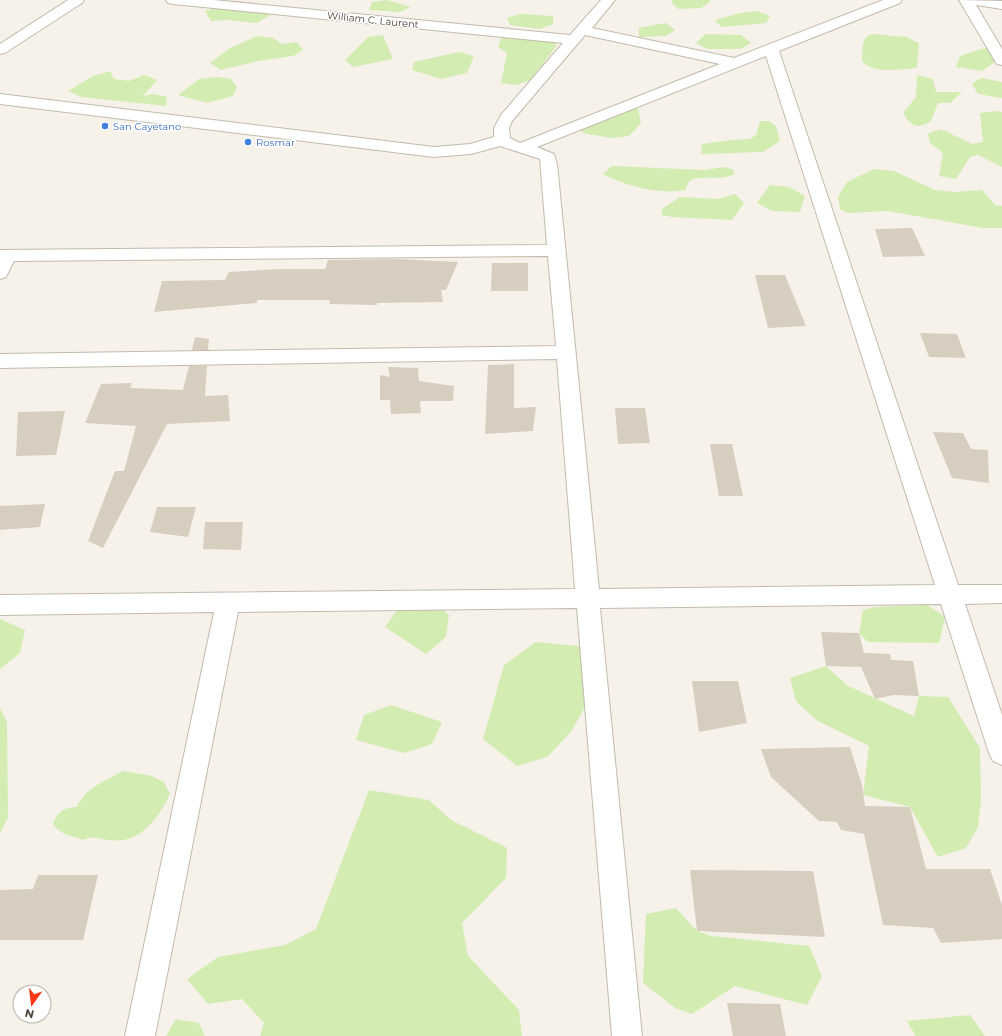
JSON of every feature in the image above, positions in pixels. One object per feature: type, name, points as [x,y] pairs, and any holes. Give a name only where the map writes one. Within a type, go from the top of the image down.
[{"type":"street","points":[[0,50],[77,0]]},
{"type":"street","name":"William C. Laurent","points":[[173,0],[578,35],[735,63]]},
{"type":"street","points":[[608,0],[504,120],[500,130],[513,144],[548,157],[627,1036]]},
{"type":"street","points":[[0,99],[434,152],[471,149],[513,144],[735,63],[895,0]]},
{"type":"street","points":[[966,0],[1002,61]]},
{"type":"street","points":[[973,0],[1002,5]]},
{"type":"street","points":[[771,49],[1002,753]]},
{"type":"street","points":[[0,273],[4,256],[557,250]]},
{"type":"street","points":[[0,361],[566,352]]},
{"type":"street","points":[[0,605],[1002,594]]},
{"type":"street","points":[[140,1036],[228,603]]},
{"type":"green space","points":[[387,0],[411,7],[399,12],[369,10],[372,2]]},
{"type":"green space","points":[[673,0],[710,0],[710,2],[701,8],[678,9],[671,2]]},
{"type":"green space","points":[[219,7],[277,11],[257,23],[227,20],[211,21],[205,11]]},
{"type":"green space","points":[[756,11],[770,16],[766,23],[721,27],[715,20],[740,13]]},
{"type":"green space","points":[[520,14],[553,16],[553,24],[539,29],[510,25],[507,18]]},
{"type":"green space","points":[[666,23],[675,30],[666,36],[639,37],[639,28]]},
{"type":"green space","points":[[706,34],[741,35],[751,43],[740,49],[708,49],[696,43]]},
{"type":"green space","points":[[873,34],[906,37],[919,43],[917,68],[880,70],[867,65],[862,61],[863,44],[867,36]]},
{"type":"green space","points":[[383,35],[393,59],[353,67],[345,60],[368,37]]},
{"type":"green space","points":[[515,35],[548,36],[557,45],[531,80],[516,85],[501,83],[507,53],[498,47],[501,39]]},
{"type":"green space","points":[[257,36],[273,38],[282,44],[297,42],[303,50],[293,56],[258,61],[221,70],[210,63],[230,48]]},
{"type":"green space","points":[[991,46],[1002,47],[1002,62],[995,62],[982,71],[956,67],[960,56]]},
{"type":"green space","points":[[459,52],[474,56],[467,73],[441,79],[412,70],[414,62]]},
{"type":"green space","points":[[110,71],[114,79],[129,81],[144,75],[157,80],[143,96],[152,94],[167,97],[166,106],[81,97],[68,91],[93,76]]},
{"type":"green space","points":[[917,75],[933,79],[936,92],[962,92],[950,103],[938,103],[931,121],[918,126],[912,124],[903,113],[916,97]]},
{"type":"green space","points":[[217,77],[231,79],[237,87],[233,96],[207,103],[178,95],[199,79]]},
{"type":"green space","points":[[981,78],[1002,82],[1002,98],[978,94],[972,84]]},
{"type":"green space","points":[[638,108],[641,123],[629,136],[611,138],[583,133],[580,128],[611,111]]},
{"type":"green space","points":[[1002,112],[1002,167],[978,155],[970,157],[956,179],[939,176],[943,153],[930,143],[928,134],[941,129],[972,144],[983,142],[980,113]]},
{"type":"green space","points":[[760,121],[769,121],[776,126],[780,141],[763,152],[701,154],[702,144],[750,139],[756,135]]},
{"type":"green space","points":[[612,166],[706,170],[723,167],[732,169],[735,174],[723,177],[690,180],[685,190],[664,191],[632,186],[603,174]]},
{"type":"green space","points":[[874,169],[894,171],[935,190],[954,192],[982,190],[995,205],[1002,206],[1002,228],[983,228],[888,211],[848,213],[840,209],[838,197],[847,182]]},
{"type":"green space","points":[[770,185],[789,187],[805,196],[800,212],[772,211],[757,203]]},
{"type":"green space","points":[[735,194],[744,203],[732,220],[672,217],[662,215],[662,209],[680,197],[718,199]]},
{"type":"green space","points":[[405,599],[430,599],[449,615],[446,637],[426,654],[385,627]]},
{"type":"green space","points":[[927,605],[945,617],[939,643],[868,642],[859,633],[863,610],[875,607]]},
{"type":"green space","points":[[0,619],[25,630],[20,653],[0,669]]},
{"type":"green space","points":[[536,642],[578,646],[597,663],[596,687],[571,732],[547,757],[517,766],[483,739],[504,665]]},
{"type":"green space","points":[[826,666],[848,686],[914,716],[919,696],[948,697],[980,748],[981,800],[978,827],[966,848],[938,857],[910,807],[863,795],[869,746],[816,720],[796,701],[790,678]]},
{"type":"green space","points":[[391,705],[442,722],[432,744],[404,753],[356,740],[364,715]]},
{"type":"green space","points":[[0,708],[7,722],[8,817],[0,834]]},
{"type":"green space","points":[[123,771],[152,776],[164,782],[170,794],[160,812],[147,828],[130,838],[120,840],[93,838],[83,840],[66,835],[56,828],[53,824],[59,813],[68,808],[77,807],[90,790]]},
{"type":"green space","points":[[369,790],[429,800],[451,820],[507,848],[506,878],[462,923],[468,956],[519,1010],[522,1036],[260,1036],[264,1023],[242,999],[208,1004],[187,979],[218,957],[285,945],[316,929]]},
{"type":"green space","points":[[676,908],[697,931],[712,936],[809,946],[822,976],[807,1005],[735,986],[692,1014],[675,1008],[643,983],[646,914]]},
{"type":"green space","points":[[970,1015],[985,1036],[916,1036],[907,1021]]},
{"type":"green space","points":[[176,1019],[199,1023],[205,1036],[166,1036]]},
{"type":"building","points":[[912,228],[925,256],[883,257],[875,229]]},
{"type":"building","points":[[397,259],[458,262],[446,290],[441,290],[443,302],[377,303],[377,305],[329,304],[330,300],[257,300],[257,303],[154,312],[162,281],[225,280],[229,272],[279,269],[325,269],[328,260]]},
{"type":"building","points":[[492,263],[528,263],[528,291],[491,291]]},
{"type":"building","points":[[755,275],[785,275],[806,326],[768,328]]},
{"type":"building","points":[[920,333],[957,334],[966,358],[929,357]]},
{"type":"building","points":[[195,337],[209,339],[208,350],[192,350]]},
{"type":"building","points":[[514,364],[514,408],[536,407],[533,431],[485,434],[488,365]]},
{"type":"building","points":[[189,366],[207,366],[205,396],[228,395],[230,421],[167,424],[103,548],[88,541],[115,471],[124,471],[136,426],[85,423],[101,384],[132,383],[130,388],[183,390]]},
{"type":"building","points":[[388,367],[418,368],[419,381],[454,386],[453,401],[420,401],[421,413],[391,414],[390,400],[380,400],[380,375],[390,377]]},
{"type":"building","points":[[615,408],[645,408],[650,443],[618,444]]},
{"type":"building","points":[[65,411],[56,455],[16,456],[18,412]]},
{"type":"building","points":[[933,432],[963,433],[971,449],[988,450],[989,483],[952,478]]},
{"type":"building","points":[[710,444],[732,444],[743,496],[719,496]]},
{"type":"building","points":[[45,504],[40,527],[0,530],[0,506]]},
{"type":"building","points":[[157,507],[196,507],[188,537],[150,532]]},
{"type":"building","points":[[205,522],[243,522],[241,550],[203,549]]},
{"type":"building","points":[[821,632],[859,633],[864,653],[890,654],[891,660],[913,661],[919,696],[894,695],[875,699],[861,667],[826,666]]},
{"type":"building","points":[[692,681],[738,681],[747,723],[699,732]]},
{"type":"building","points":[[850,747],[862,785],[865,806],[910,807],[926,869],[990,869],[1002,905],[1002,939],[941,943],[933,928],[883,925],[864,834],[841,830],[837,822],[819,821],[771,777],[761,749]]},
{"type":"building","points":[[690,870],[813,871],[825,937],[697,931]]},
{"type":"building","points":[[38,875],[98,875],[83,940],[0,940],[0,890],[33,889]]},
{"type":"building","points":[[727,1003],[780,1004],[786,1036],[733,1036]]},
{"type":"place","name":"San Cayetano","points":[[105,126]]},
{"type":"place","name":"Rosmar","points":[[248,142]]}]
